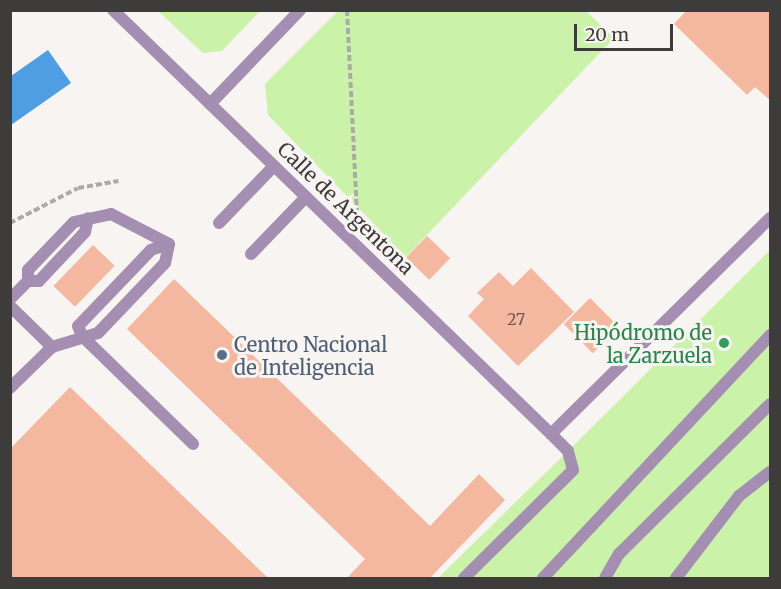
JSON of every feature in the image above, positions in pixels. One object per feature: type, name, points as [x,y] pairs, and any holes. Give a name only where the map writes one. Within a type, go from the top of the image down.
[{"type":"street","name":"Calle de Argentona","points":[[113,10],[568,451],[573,470],[464,579]]},
{"type":"street","points":[[210,104],[300,10]]},
{"type":"street","points":[[219,223],[274,166]]},
{"type":"street","points":[[251,254],[306,197]]},
{"type":"street","points":[[10,299],[28,281],[39,281],[86,232],[88,218],[111,214],[170,244]]},
{"type":"street","points":[[551,434],[771,218]]},
{"type":"street","points":[[10,388],[52,346],[98,333],[165,263],[170,244]]},
{"type":"street","points":[[170,244],[151,250],[78,326],[82,336],[194,444]]},
{"type":"street","points":[[10,306],[52,346]]},
{"type":"street","points":[[543,579],[771,335]]},
{"type":"street","points":[[605,579],[619,554],[771,404]]},
{"type":"street","points":[[676,579],[739,496],[771,472]]},
{"type":"path","points":[[347,10],[358,248]]},
{"type":"path","points":[[10,223],[78,188],[118,181]]},
{"type":"green space","points":[[158,11],[260,11],[222,51],[203,53]]},
{"type":"green space","points":[[338,11],[586,11],[614,38],[406,257],[268,115],[265,84]]},
{"type":"green space","name":"Hipódromo de la Zarzuela","points":[[770,250],[770,578],[438,578],[568,451]]},
{"type":"water","points":[[48,50],[71,83],[11,125],[11,76]]},
{"type":"building","points":[[687,10],[771,10],[771,101],[755,87],[747,95],[674,24]]},
{"type":"building","points":[[427,236],[450,258],[429,280],[406,258]]},
{"type":"building","points":[[93,245],[115,266],[75,307],[53,286]]},
{"type":"building","points":[[531,268],[574,312],[518,366],[468,316],[484,299],[477,293],[499,272],[513,286]]},
{"type":"building","points":[[174,279],[430,526],[479,474],[505,500],[429,579],[346,579],[365,559],[127,329]]},
{"type":"building","points":[[590,298],[619,327],[593,353],[564,324]]},
{"type":"building","points":[[70,387],[269,579],[10,579],[10,449]]},
{"type":"place","name":"Hipódromo de la Zarzuela","points":[[724,343]]},
{"type":"place","name":"Centro Nacional de Inteligencia","points":[[222,355]]}]
